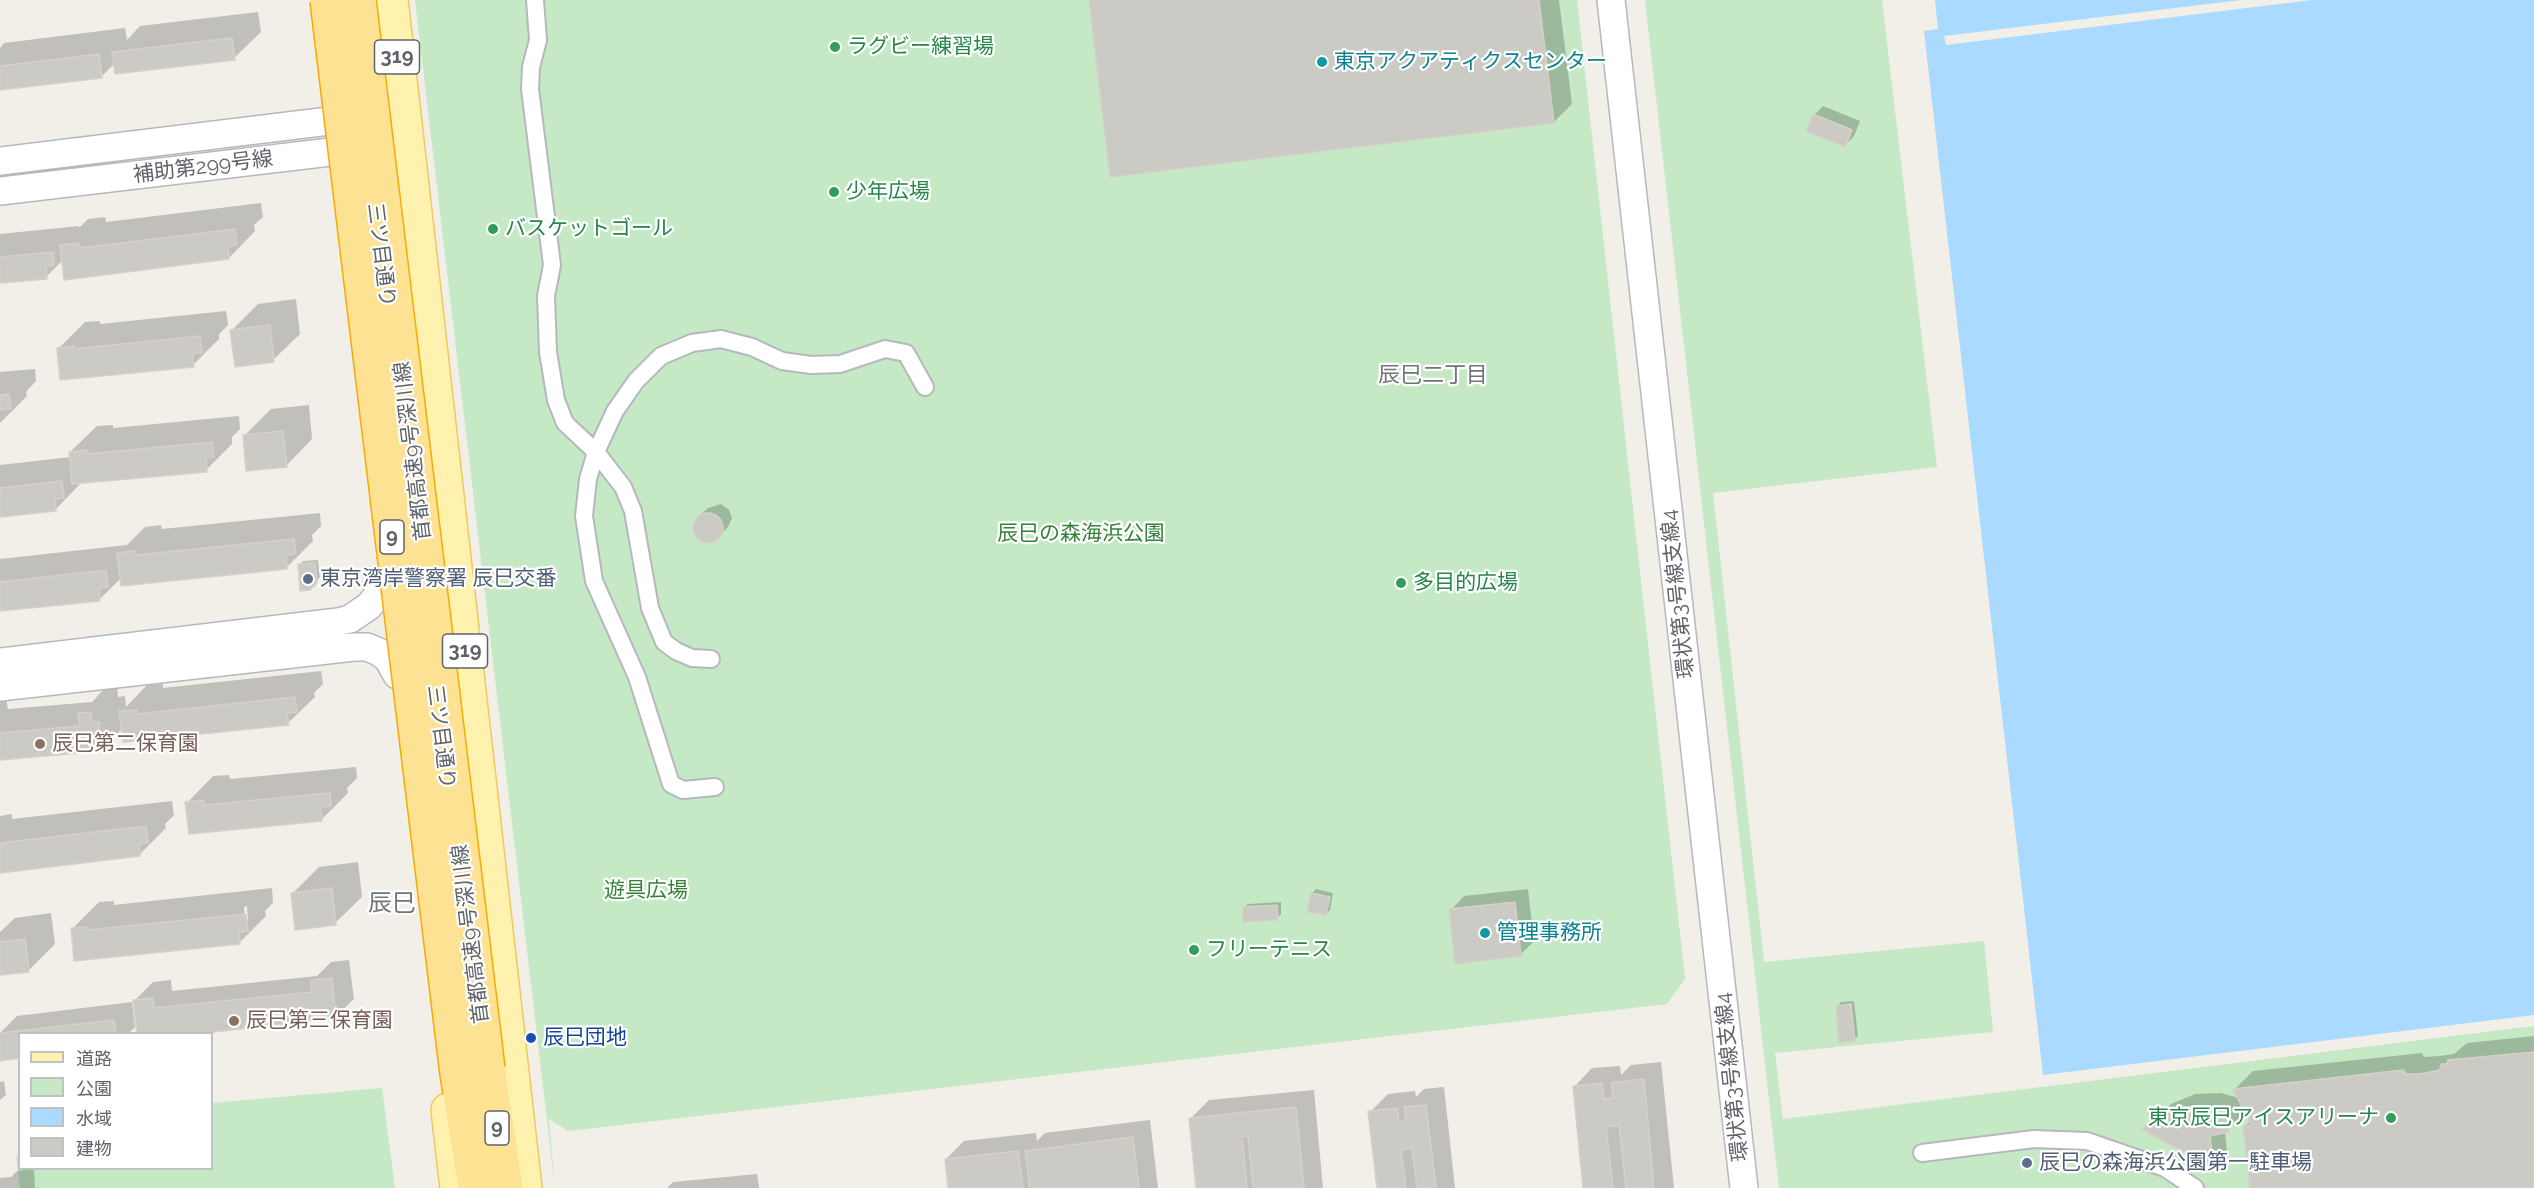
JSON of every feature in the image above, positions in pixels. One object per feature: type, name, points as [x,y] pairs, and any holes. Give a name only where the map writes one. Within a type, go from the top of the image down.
[{"type":"highway","name":"首都高速9号深川線","points":[[327,0],[457,1074],[473,1188]]},
{"type":"highway","name":"首都高速9号深川線","points":[[359,0],[488,1069],[506,1188]]},
{"type":"main road","points":[[316,0],[457,1188]]},
{"type":"main road","name":"三ツ目通り","points":[[351,0],[496,1188]]},
{"type":"main road","name":"三ツ目通り","points":[[391,0],[525,1188]]},
{"type":"street","points":[[535,0],[538,40],[531,67],[530,89],[552,265],[546,296],[548,352],[556,400],[565,423],[596,452],[623,487],[633,511],[650,608],[664,642],[676,651],[692,658],[711,659]]},
{"type":"street","name":"環状第3号線支線4","points":[[1611,0],[1744,1188]]},
{"type":"street","name":"補助第299号線","points":[[0,161],[332,136],[405,128]]},
{"type":"street","name":"補助第299号線","points":[[0,191],[332,136]]},
{"type":"street","points":[[716,787],[683,790],[671,784],[637,677],[594,581],[584,516],[588,480],[596,452],[615,411],[636,381],[661,356],[692,343],[721,339],[752,347],[782,360],[811,366],[840,364],[885,349],[906,353],[925,387]]},
{"type":"street","points":[[0,662],[338,622],[350,619],[369,606],[377,596],[384,579]]},
{"type":"street","points":[[0,687],[354,646],[367,647],[379,652],[388,659],[396,675]]},
{"type":"street","points":[[1922,1154],[2034,1139],[2087,1141],[2165,1168],[2195,1188]]},
{"type":"green space","name":"辰巳の森海浜公園","points":[[415,0],[1577,0],[1685,979],[1667,1004],[568,1131],[549,1119],[555,1188]]},
{"type":"green space","points":[[1645,0],[1882,0],[1937,467],[1713,493],[1764,962],[1984,941],[1993,1032],[1775,1053],[1783,1119],[2534,1026],[2534,1188],[1779,1188]]},
{"type":"green space","points":[[382,1088],[395,1188],[20,1188],[16,1157],[18,1154],[18,1170],[213,1170],[213,1103]]},
{"type":"water","points":[[1935,0],[2534,0],[2534,1015],[2043,1075],[1924,31],[1938,29]]},
{"type":"pier","points":[[2241,0],[2312,0],[1946,45],[1944,36]]},
{"type":"building","name":"東京アクアティクスセンター","points":[[1089,0],[1539,0],[1554,123],[1110,177]]},
{"type":"building","points":[[232,38],[235,60],[115,74],[112,52]]},
{"type":"building","points":[[99,54],[102,78],[0,90],[0,66]]},
{"type":"building","points":[[1813,114],[1852,130],[1845,147],[1806,131]]},
{"type":"building","points":[[235,229],[237,245],[228,246],[229,259],[64,280],[60,245],[79,243],[80,248]]},
{"type":"building","points":[[53,252],[54,265],[46,266],[47,279],[0,283],[0,257]]},
{"type":"building","points":[[270,325],[274,362],[235,367],[230,330]]},
{"type":"building","points":[[200,336],[202,353],[192,353],[194,367],[60,380],[57,348],[74,346],[74,349]]},
{"type":"building","points":[[9,394],[11,409],[0,410],[0,395]]},
{"type":"building","points":[[283,431],[287,467],[246,471],[243,435]]},
{"type":"building","points":[[212,442],[214,457],[206,458],[207,472],[72,484],[69,452],[87,450],[87,454]]},
{"type":"building","points":[[62,481],[64,498],[55,499],[56,511],[0,517],[0,488]]},
{"type":"building","points":[[708,513],[719,517],[723,528],[719,539],[708,543],[697,539],[693,528],[697,517]]},
{"type":"building","points":[[294,539],[296,554],[286,555],[287,569],[121,586],[117,553],[135,551],[136,555]]},
{"type":"building","points":[[315,563],[317,583],[310,590],[300,591],[298,564]]},
{"type":"building","points":[[106,570],[108,587],[99,588],[100,601],[0,611],[0,582]]},
{"type":"building","points":[[295,697],[297,712],[287,713],[289,725],[123,742],[119,711],[137,710],[137,714]]},
{"type":"building","points":[[91,712],[92,722],[99,722],[102,751],[0,760],[0,733],[80,726],[78,713]]},
{"type":"building","points":[[330,793],[331,806],[320,807],[322,821],[189,834],[185,802],[203,800],[204,805]]},
{"type":"building","points":[[146,826],[148,843],[139,844],[140,856],[0,873],[0,843]]},
{"type":"building","points":[[332,888],[336,925],[295,930],[291,893]]},
{"type":"building","points":[[1311,893],[1330,897],[1326,915],[1307,912]]},
{"type":"building","name":"管理事務所","points":[[1515,902],[1521,956],[1455,964],[1449,909]]},
{"type":"building","points":[[1277,905],[1278,920],[1243,922],[1243,907]]},
{"type":"building","points":[[246,914],[248,931],[239,932],[240,944],[74,961],[71,928],[87,927],[88,930]]},
{"type":"building","points":[[25,939],[29,972],[0,975],[0,942]]},
{"type":"building","points":[[332,978],[336,1018],[213,1032],[137,1032],[133,1000],[153,998],[154,1008],[312,992],[311,980]]},
{"type":"building","points":[[1851,1004],[1855,1041],[1839,1043],[1836,1006]]},
{"type":"building","points":[[114,1020],[116,1032],[18,1032],[18,1058],[0,1061],[0,1033]]},
{"type":"building","name":"東京辰巳アイスアリーナ","points":[[2534,1052],[2534,1188],[2250,1188],[2243,1126],[2251,1125],[2233,1089],[2403,1070],[2406,1074],[2420,1074],[2440,1070],[2441,1064],[2447,1064],[2448,1060]]},
{"type":"building","points":[[1644,1079],[1654,1188],[1626,1188],[1619,1125],[1606,1127],[1613,1188],[1583,1188],[1573,1086],[1602,1083],[1604,1099],[1613,1098],[1611,1083]]},
{"type":"building","points":[[1426,1105],[1436,1188],[1417,1188],[1412,1148],[1401,1150],[1406,1188],[1377,1188],[1368,1111],[1397,1108],[1399,1122],[1406,1121],[1404,1107]]},
{"type":"building","points":[[2207,1106],[2226,1111],[2229,1132],[2210,1136],[2214,1168],[2141,1129],[2156,1117],[2181,1107]]},
{"type":"building","points":[[1296,1107],[1304,1188],[1253,1188],[1248,1136],[1242,1136],[1247,1188],[1196,1188],[1189,1118]]},
{"type":"building","points":[[1133,1137],[1139,1188],[1030,1188],[1025,1151]]},
{"type":"building","points":[[1018,1151],[1023,1188],[948,1188],[945,1159]]},
{"type":"place","name":"ラグビー練習場","points":[[835,47]]},
{"type":"place","name":"東京アクアティクスセンター","points":[[1322,62]]},
{"type":"place","name":"少年広場","points":[[834,192]]},
{"type":"place","name":"バスケットゴール","points":[[493,229]]},
{"type":"place","name":"東京湾岸警察署 辰巳交番","points":[[308,579]]},
{"type":"place","name":"多目的広場","points":[[1401,583]]},
{"type":"place","name":"辰巳第二保育園","points":[[40,744]]},
{"type":"place","name":"管理事務所","points":[[1485,933]]},
{"type":"place","name":"フリーテニス","points":[[1194,950]]},
{"type":"place","name":"辰巳第三保育園","points":[[234,1021]]},
{"type":"place","name":"辰巳団地","points":[[531,1038]]},
{"type":"place","name":"東京辰巳アイスアリーナ","points":[[2391,1118]]},
{"type":"place","name":"辰巳の森海浜公園第一駐車場","points":[[2027,1163]]},
{"type":"district","name":"辰巳二丁目","points":[[1433,375]]},
{"type":"district","name":"辰巳","points":[[392,904]]},
{"type":"park label","name":"遊具広場","points":[[646,891]]}]
